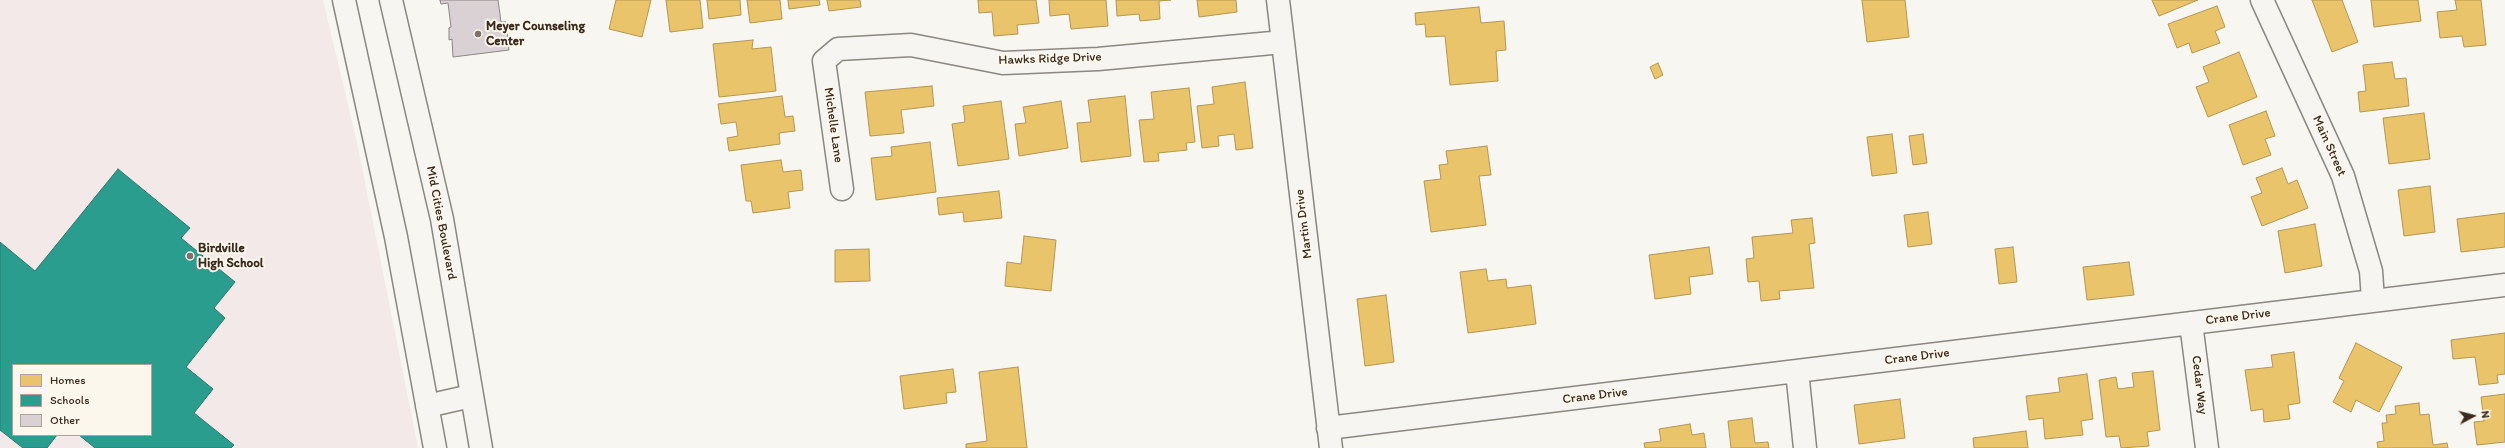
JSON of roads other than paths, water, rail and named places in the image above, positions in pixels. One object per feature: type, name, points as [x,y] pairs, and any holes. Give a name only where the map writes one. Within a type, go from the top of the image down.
[{"type":"street","points":[[344,0],[396,237],[435,448]]},
{"type":"street","name":"Mid Cities Boulevard","points":[[391,0],[442,219],[481,448]]},
{"type":"street","name":"Martin Drive","points":[[1278,0],[1330,438]]},
{"type":"street","name":"Main Street","points":[[2262,0],[2343,176],[2371,271],[2373,300]]},
{"type":"street","name":"Hawks Ridge Drive","points":[[824,61],[838,49],[911,45],[1002,63],[1098,59],[1283,42]]},
{"type":"street","name":"Michelle Lane","points":[[824,61],[842,189]]},
{"type":"street","name":"Crane Drive","points":[[1330,438],[1797,371],[2505,285]]},
{"type":"street","name":"Cedar Way","points":[[2191,323],[2206,448]]},
{"type":"street","points":[[1797,371],[1805,448]]},
{"type":"street","points":[[427,406],[471,396]]},
{"type":"place","name":"Meyer Counseling Center","points":[[478,34]]},
{"type":"place","name":"Birdville High School","points":[[190,256]]}]
